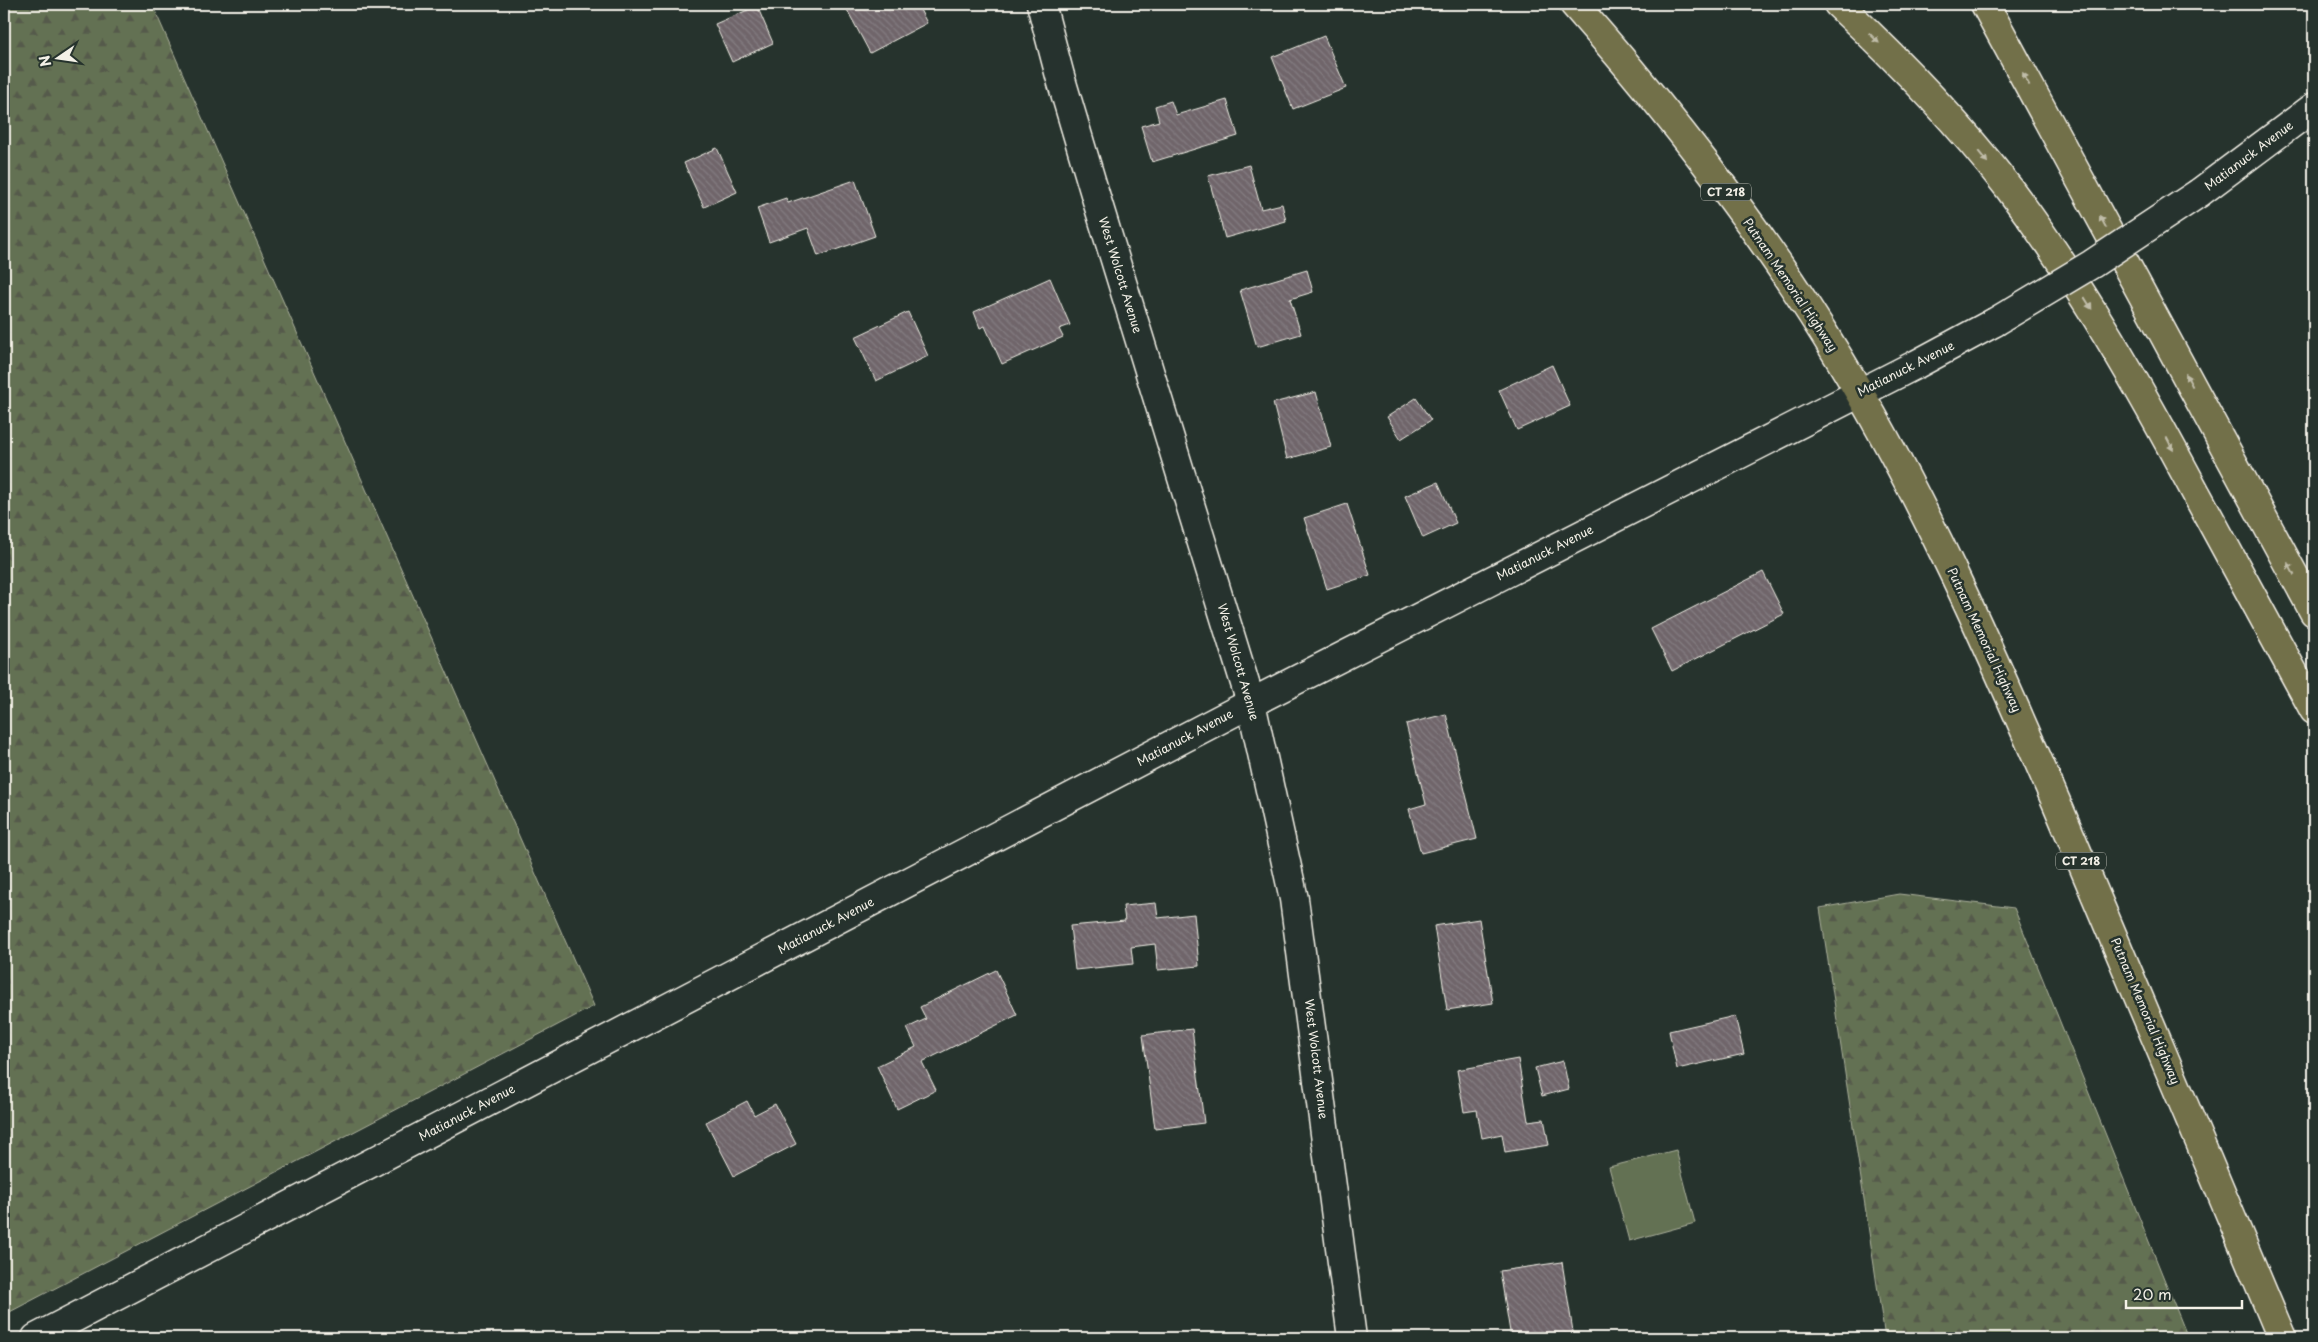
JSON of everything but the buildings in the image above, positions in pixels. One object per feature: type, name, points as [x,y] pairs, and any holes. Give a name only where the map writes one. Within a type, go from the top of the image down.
[{"type":"main road","name":"Putnam Memorial Highway","points":[[1574,4],[1619,55],[1726,191],[1779,266],[1860,393],[1935,534],[2022,722],[2282,1338]]},
{"type":"main road","points":[[1838,4],[1917,82],[1965,135],[2007,186],[2068,272],[2144,395],[2314,710]]},
{"type":"main road","points":[[1985,4],[2314,612]]},
{"type":"street","name":"West Wolcott Avenue","points":[[1041,4],[1098,204],[1252,703],[1294,899],[1352,1338]]},
{"type":"street","name":"Matianuck Avenue","points":[[36,1338],[1252,703],[1860,393],[1995,322],[2092,264],[2199,193],[2314,107]]},
{"type":"green space","points":[[4,4],[152,4],[594,1006],[4,1315]]},
{"type":"green space","points":[[1899,894],[2014,908],[2188,1338],[1885,1338],[1820,908]]},
{"type":"green space","points":[[1676,1150],[1695,1223],[1629,1241],[1609,1167]]}]
